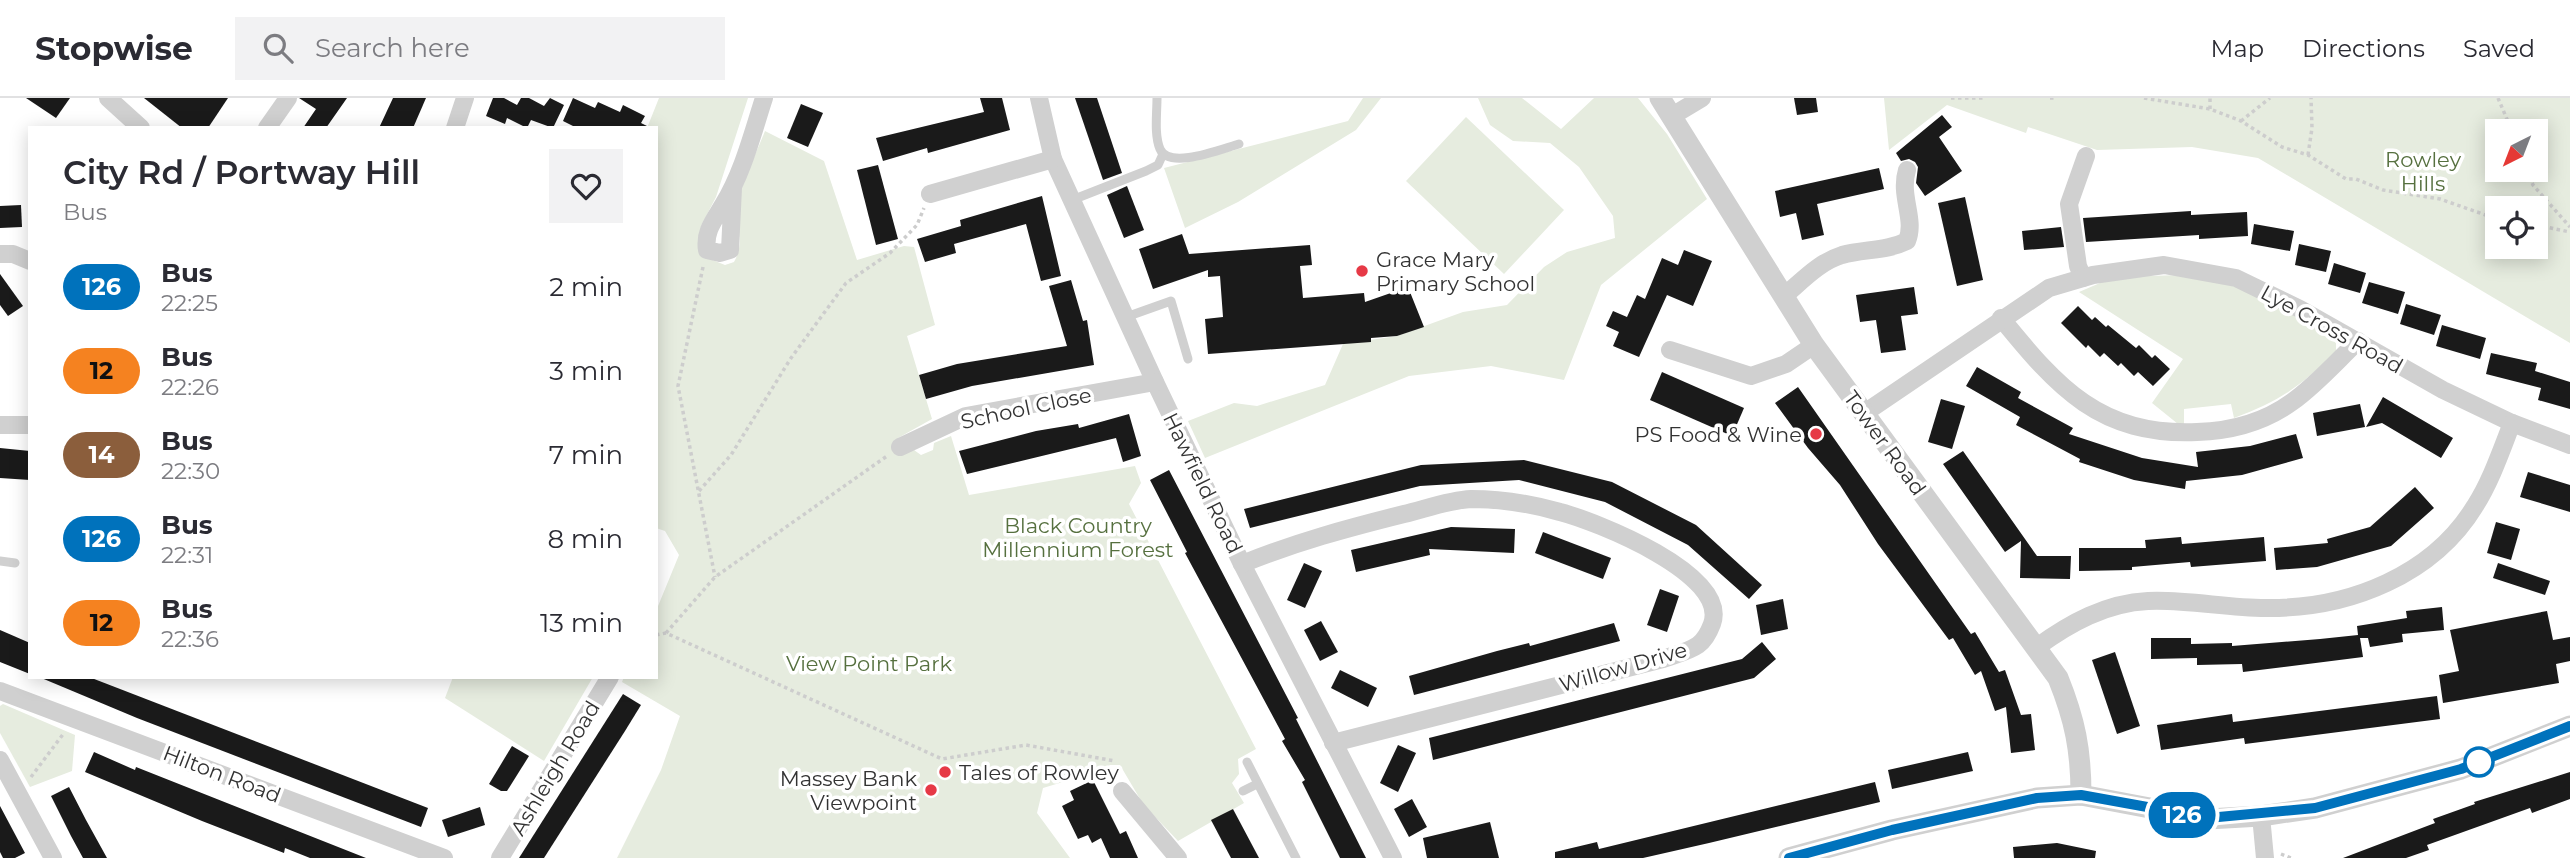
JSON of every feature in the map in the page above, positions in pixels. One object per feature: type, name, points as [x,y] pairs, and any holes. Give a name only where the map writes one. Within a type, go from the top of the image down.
[{"type":"street","points":[[108,98],[139,126]]},
{"type":"street","points":[[268,126],[288,98]]},
{"type":"street","points":[[456,126],[466,98]]},
{"type":"street","points":[[733,188],[730,250],[720,253],[707,250],[705,239],[733,188],[764,98]]},
{"type":"street","name":"Hawfield Road","points":[[1039,98],[1053,159],[1155,382],[1242,564],[1393,858]]},
{"type":"street","name":"Tower Road","points":[[1660,98],[1814,345],[2058,678],[2075,722],[2081,759],[2081,795]]},
{"type":"street","points":[[1672,116],[1702,98]]},
{"type":"street","points":[[2083,278],[2078,266],[2069,204],[2086,156]]},
{"type":"street","points":[[930,194],[1053,159]]},
{"type":"street","points":[[1784,296],[1822,264],[1842,255],[1897,246],[1907,241],[1911,230],[1903,198],[1907,170]]},
{"type":"street","points":[[0,254],[13,254],[28,260]]},
{"type":"street","name":"Lye Cross Road","points":[[1863,414],[2049,288],[2083,278],[2164,265],[2236,278],[2358,341],[2443,390],[2512,424],[2570,445]]},
{"type":"street","points":[[2001,318],[2038,363],[2080,401],[2115,422],[2168,433],[2242,427],[2264,419],[2293,402],[2358,341]]},
{"type":"street","points":[[1670,350],[1751,376],[1786,364],[1814,345]]},
{"type":"street","name":"School Close","points":[[901,447],[966,416],[1155,382]]},
{"type":"street","points":[[2037,647],[2067,626],[2104,609],[2148,601],[2273,608],[2336,600],[2388,583],[2433,555],[2476,506],[2512,424]]},
{"type":"street","points":[[0,425],[28,425]]},
{"type":"street","name":"Willow Drive","points":[[1242,564],[1295,542],[1469,499],[1514,502],[1561,512],[1665,556],[1699,586],[1710,602],[1714,616],[1708,635],[1698,645],[1663,659],[1333,743]]},
{"type":"street","name":"Ashleigh Road","points":[[500,858],[609,679]]},
{"type":"street","name":"Hilton Road","points":[[0,691],[444,858]]},
{"type":"street","points":[[1789,858],[1892,830],[2024,801],[2081,795],[2208,818],[2261,816],[2315,808],[2413,784],[2570,726]]},
{"type":"street","points":[[0,760],[53,858]]},
{"type":"street","points":[[1122,792],[1178,858]]},
{"type":"street","points":[[2261,816],[2265,858]]},
{"type":"lane","points":[[1157,98],[1158,146],[1163,154],[1172,159],[1185,158],[1239,144]]},
{"type":"lane","points":[[1072,200],[1158,165],[1163,154]]},
{"type":"lane","points":[[1126,317],[1171,300],[1188,359]]},
{"type":"lane","points":[[0,561],[15,563]]},
{"type":"lane","points":[[1247,762],[1296,858]]},
{"type":"lane","points":[[1243,791],[1257,784]]},
{"type":"path","points":[[1951,98],[1984,98]]},
{"type":"path","points":[[2144,98],[2210,109],[2241,121],[2282,147],[2308,155],[2346,179],[2356,179],[2383,190],[2440,199],[2485,215]]},
{"type":"path","points":[[2210,98],[2210,109]]},
{"type":"path","points":[[2241,121],[2270,98]]},
{"type":"path","points":[[2308,155],[2312,128],[2311,98]]},
{"type":"path","points":[[2498,98],[2507,119]]},
{"type":"path","points":[[2532,182],[2570,229]]},
{"type":"path","points":[[699,491],[731,455],[791,358],[846,283],[899,244],[916,225],[930,194]]},
{"type":"path","points":[[2548,226],[2570,229]]},
{"type":"path","points":[[707,250],[678,386],[716,577]]},
{"type":"path","points":[[666,634],[716,577],[901,447]]},
{"type":"path","points":[[658,635],[666,634],[942,759],[1026,745],[1115,761]]},
{"type":"path","points":[[19,796],[42,759],[78,720]]},
{"type":"green space","name":"View Point Park","points":[[659,98],[748,98],[716,197],[701,226],[700,237],[710,259],[725,265],[734,262],[738,254],[740,239],[737,212],[740,195],[765,131],[824,161],[857,260],[904,246],[914,247],[935,325],[907,336],[932,419],[898,438],[906,453],[914,450],[921,455],[933,450],[934,443],[951,436],[969,495],[1135,466],[1141,483],[1129,504],[1256,749],[1238,759],[1239,774],[1232,783],[1244,803],[1178,841],[1143,804],[1120,765],[1110,765],[1106,769],[1043,788],[1037,813],[1070,858],[617,858],[661,770],[680,716],[622,682],[623,679],[658,679],[658,606],[679,555],[665,531],[658,529],[658,126],[648,126]]},
{"type":"green space","points":[[1363,98],[1381,98],[1356,130],[1238,202],[1185,228],[1164,168],[1348,121]]},
{"type":"green space","name":"Black Country Millennium Forest","points":[[1478,98],[1522,98],[1561,129],[1594,98],[1638,98],[1667,134],[1707,199],[1601,285],[1564,380],[1491,366],[1409,376],[1205,458],[1188,421],[1234,403],[1257,406],[1325,385],[1343,344],[1397,336],[1463,312],[1507,305],[1544,267],[1567,252],[1615,238],[1613,216],[1579,167],[1550,143],[1513,141],[1490,125]]},
{"type":"green space","name":"Rowley Hills","points":[[1884,98],[2570,98],[2570,343],[2258,158],[2192,147],[2097,150],[2028,127],[2026,133],[1947,105],[1889,150]]},
{"type":"green space","points":[[1466,117],[1564,210],[1504,274],[1406,181]]},
{"type":"green space","points":[[2181,275],[2228,282],[2296,315],[2336,340],[2336,352],[2300,383],[2265,405],[2234,418],[2231,404],[2184,409],[2184,424],[2178,424],[2152,403],[2183,359],[2079,292],[2114,277]]},
{"type":"green space","points":[[452,679],[592,679],[544,761],[445,698]]},
{"type":"green space","points":[[3,704],[75,735],[72,771],[30,787],[0,733],[0,706]]},
{"type":"building","points":[[26,98],[70,98],[56,118]]},
{"type":"building","points":[[144,98],[228,98],[209,126],[179,126]]},
{"type":"building","points":[[299,98],[347,98],[327,126],[304,126],[316,109]]},
{"type":"building","points":[[393,98],[426,98],[414,126],[380,126]]},
{"type":"building","points":[[493,98],[504,98],[517,105],[521,98],[529,98],[544,106],[550,98],[564,105],[554,126],[531,120],[528,126],[523,126],[507,118],[505,124],[486,116]]},
{"type":"building","points":[[573,98],[595,108],[598,102],[620,112],[623,105],[645,116],[641,123],[647,126],[573,126],[563,121]]},
{"type":"building","points":[[980,98],[1002,98],[1010,130],[928,153],[927,148],[883,161],[876,138],[984,112]]},
{"type":"building","points":[[1075,98],[1097,98],[1122,173],[1103,180]]},
{"type":"building","points":[[1794,98],[1816,98],[1818,112],[1797,115]]},
{"type":"building","points":[[801,104],[823,113],[808,147],[787,138]]},
{"type":"building","points":[[1942,115],[1952,127],[1939,137],[1962,171],[1925,196],[1916,183],[1918,167],[1915,162],[1909,159],[1901,161],[1896,153]]},
{"type":"building","points":[[878,165],[898,239],[876,245],[857,170]]},
{"type":"building","points":[[1879,168],[1884,189],[1817,204],[1824,235],[1802,240],[1796,213],[1780,217],[1775,191]]},
{"type":"building","points":[[1127,186],[1144,230],[1124,238],[1107,195]]},
{"type":"building","points":[[1042,196],[1061,276],[1041,281],[1026,224],[954,244],[956,253],[925,262],[917,239],[961,226],[960,220]]},
{"type":"building","points":[[1965,197],[1983,280],[1957,286],[1938,203]]},
{"type":"building","points":[[21,205],[22,227],[0,228],[0,206]]},
{"type":"building","points":[[2191,211],[2191,215],[2247,212],[2248,236],[2199,239],[2199,235],[2086,242],[2083,218]]},
{"type":"building","points":[[2254,224],[2294,231],[2290,251],[2251,244]]},
{"type":"building","points":[[2061,227],[2064,247],[2024,250],[2022,231]]},
{"type":"building","points":[[1182,234],[1189,254],[1310,245],[1312,265],[1300,266],[1303,298],[1364,293],[1365,302],[1408,287],[1424,327],[1397,336],[1371,338],[1371,342],[1208,354],[1205,319],[1223,317],[1220,276],[1208,277],[1208,270],[1153,289],[1139,249]]},
{"type":"building","points":[[2299,244],[2331,251],[2326,272],[2295,265]]},
{"type":"building","points":[[1684,250],[1712,261],[1693,306],[1667,295],[1639,357],[1613,346],[1619,332],[1606,326],[1613,311],[1627,317],[1637,295],[1645,299],[1662,258],[1678,265]]},
{"type":"building","points":[[2334,263],[2366,273],[2360,293],[2328,284]]},
{"type":"building","points":[[0,274],[23,306],[8,316],[0,305]]},
{"type":"building","points":[[1071,280],[1083,321],[1087,320],[1094,365],[972,386],[926,399],[919,375],[957,364],[1067,346],[1049,286]]},
{"type":"building","points":[[2369,282],[2405,292],[2398,314],[2362,303]]},
{"type":"building","points":[[1914,287],[1918,314],[1901,316],[1906,350],[1881,353],[1876,320],[1860,322],[1856,295]]},
{"type":"building","points":[[2406,304],[2441,315],[2434,335],[2400,324]]},
{"type":"building","points":[[2078,306],[2092,320],[2095,317],[2106,327],[2108,325],[2136,348],[2139,345],[2152,358],[2155,355],[2170,369],[2153,386],[2138,372],[2134,376],[2121,363],[2118,366],[2104,353],[2100,357],[2088,345],[2086,348],[2061,323]]},
{"type":"building","points":[[2442,325],[2486,338],[2480,359],[2436,346]]},
{"type":"building","points":[[2491,353],[2537,363],[2535,371],[2570,382],[2570,409],[2538,400],[2541,388],[2486,374]]},
{"type":"building","points":[[1977,367],[2021,392],[2018,398],[2073,428],[2069,434],[2142,458],[2198,467],[2196,452],[2250,446],[2296,434],[2303,458],[2242,475],[2186,481],[2185,489],[2134,480],[2079,462],[2080,459],[2016,425],[2020,417],[1966,386]]},
{"type":"building","points":[[1662,372],[1744,408],[1732,436],[1650,400]]},
{"type":"building","points":[[1798,387],[1971,634],[1975,632],[1999,672],[2005,670],[2021,715],[2031,714],[2035,750],[2011,753],[2006,707],[1995,711],[1981,671],[1975,675],[1953,638],[1949,640],[1878,544],[1840,485],[1775,403]]},
{"type":"building","points":[[2383,397],[2453,438],[2441,458],[2382,423],[2366,427]]},
{"type":"building","points":[[1941,399],[1965,406],[1952,449],[1928,442]]},
{"type":"building","points":[[2360,404],[2365,427],[2317,436],[2313,413]]},
{"type":"building","points":[[1129,414],[1141,456],[1123,462],[1116,438],[967,474],[959,451],[1036,431],[1078,424],[1079,428]]},
{"type":"building","points":[[0,448],[28,451],[28,480],[0,478]]},
{"type":"building","points":[[1963,451],[2037,556],[2071,556],[2070,579],[2020,578],[2021,541],[2005,552],[1943,464]]},
{"type":"building","points":[[1524,460],[1612,482],[1696,525],[1762,585],[1749,599],[1688,545],[1605,502],[1519,480],[1420,486],[1250,528],[1244,509],[1421,465]]},
{"type":"building","points":[[1169,470],[1298,718],[1296,719],[1366,858],[1340,858],[1302,782],[1305,780],[1282,741],[1285,739],[1185,553],[1187,552],[1150,480]]},
{"type":"building","points":[[2528,472],[2570,485],[2570,512],[2520,497]]},
{"type":"building","points":[[2415,487],[2434,508],[2391,546],[2317,567],[2276,570],[2274,548],[2328,543],[2327,539],[2370,527]]},
{"type":"building","points":[[2496,522],[2520,529],[2511,560],[2487,553]]},
{"type":"building","points":[[1451,527],[1515,529],[1514,553],[1429,549],[1430,555],[1356,572],[1351,550]]},
{"type":"building","points":[[1543,532],[1611,558],[1603,579],[1535,553]]},
{"type":"building","points":[[2181,537],[2182,544],[2264,537],[2266,561],[2191,567],[2190,562],[2132,567],[2132,570],[2079,571],[2079,548],[2146,548],[2145,540]]},
{"type":"building","points":[[1304,563],[1322,571],[1305,608],[1287,600]]},
{"type":"building","points":[[2498,563],[2550,581],[2545,595],[2493,578]]},
{"type":"building","points":[[1660,589],[1679,596],[1667,632],[1647,625]]},
{"type":"building","points":[[1783,599],[1788,629],[1761,635],[1756,605]]},
{"type":"building","points":[[2442,607],[2444,630],[2402,634],[2403,642],[2370,647],[2368,638],[2360,638],[2363,657],[2243,672],[2242,664],[2197,665],[2197,658],[2151,659],[2151,638],[2191,638],[2191,644],[2232,643],[2232,646],[2358,635],[2357,626],[2407,618],[2406,611]]},
{"type":"building","points":[[2547,611],[2553,640],[2570,637],[2570,661],[2556,664],[2559,683],[2443,703],[2439,675],[2459,671],[2450,630]]},
{"type":"building","points":[[1321,621],[1338,652],[1320,661],[1304,630]]},
{"type":"building","points":[[1614,623],[1620,641],[1414,695],[1409,676],[1497,651],[1529,643],[1530,646]]},
{"type":"building","points":[[0,630],[28,642],[28,673],[0,662]]},
{"type":"building","points":[[1762,642],[1776,659],[1754,678],[1433,760],[1429,738],[1742,659]]},
{"type":"building","points":[[2115,652],[2140,726],[2117,734],[2092,660]]},
{"type":"building","points":[[1340,670],[1377,688],[1368,707],[1331,688]]},
{"type":"building","points":[[44,679],[94,679],[428,808],[421,827],[137,718]]},
{"type":"building","points":[[623,694],[641,705],[625,731],[544,858],[519,858]]},
{"type":"building","points":[[2437,696],[2440,719],[2245,744],[2244,738],[2161,750],[2157,725],[2232,714],[2233,722]]},
{"type":"building","points":[[1398,745],[1416,753],[1398,792],[1380,783]]},
{"type":"building","points":[[512,746],[529,756],[507,791],[501,791],[489,784]]},
{"type":"building","points":[[94,752],[366,858],[310,858],[285,848],[284,853],[85,772]]},
{"type":"building","points":[[1968,752],[1973,771],[1892,789],[1888,770]]},
{"type":"building","points":[[2570,772],[2570,799],[2532,813],[2530,808],[2427,845],[2429,850],[2406,858],[2343,858],[2435,823],[2433,819],[2475,804],[2474,802]]},
{"type":"building","points":[[1093,780],[1120,834],[1126,831],[1138,858],[1110,858],[1101,838],[1092,843],[1088,835],[1078,839],[1062,806],[1074,800],[1070,791]]},
{"type":"building","points":[[1875,782],[1880,802],[1709,843],[1643,858],[1555,858],[1555,852],[1597,842],[1599,849]]},
{"type":"building","points":[[69,787],[107,858],[83,858],[71,836],[51,796]]},
{"type":"building","points":[[1412,799],[1427,827],[1409,837],[1394,809]]},
{"type":"building","points":[[0,806],[25,853],[15,858],[3,858],[0,852]]},
{"type":"building","points":[[480,807],[485,825],[448,837],[442,820]]},
{"type":"building","points":[[1233,809],[1259,858],[1231,858],[1211,820]]},
{"type":"building","points":[[1490,822],[1499,858],[1427,858],[1423,838]]},
{"type":"building","points":[[2057,843],[2096,851],[2095,858],[2014,858],[2013,847]]},
{"type":"bus line","name":"126","points":[[1789,858],[1892,830],[2037,798],[2081,795],[2162,812],[2208,818],[2261,816],[2315,808],[2413,784],[2461,769],[2570,726]]},
{"type":"place","name":"Grace Mary Primary School","points":[[1362,271]]},
{"type":"place","name":"PS Food & Wine","points":[[1816,434]]},
{"type":"place","name":"Tales of Rowley","points":[[945,772]]},
{"type":"place","name":"Massey Bank Viewpoint","points":[[931,790]]}]
